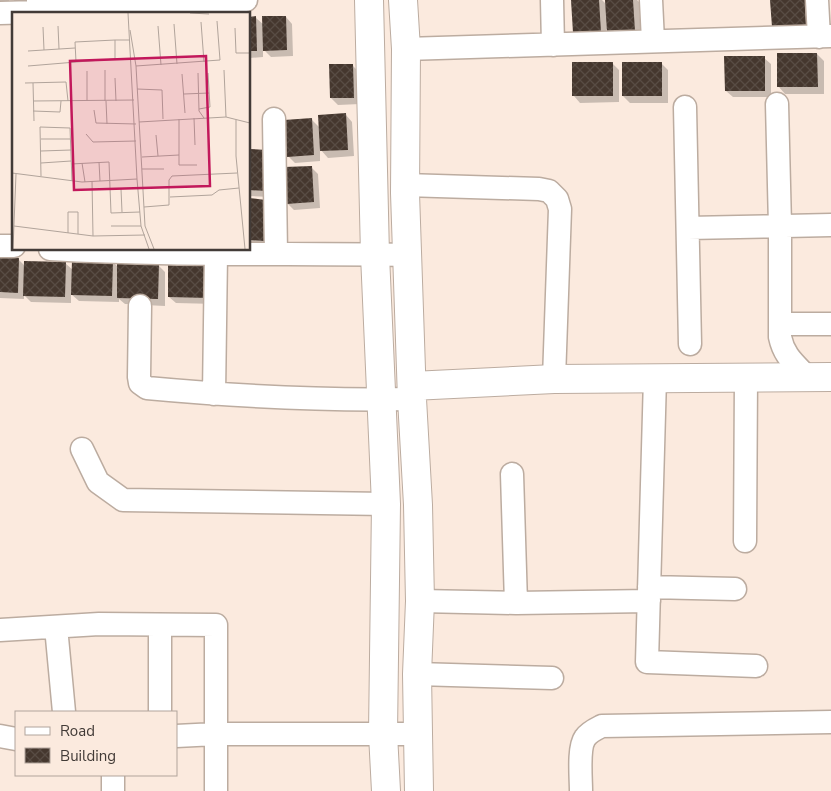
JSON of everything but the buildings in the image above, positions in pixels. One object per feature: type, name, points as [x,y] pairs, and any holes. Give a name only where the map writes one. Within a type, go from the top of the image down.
[{"type":"street","points":[[0,13],[38,6],[246,0]]},
{"type":"street","points":[[369,0],[375,255],[386,504],[383,734],[386,791]]},
{"type":"street","points":[[403,0],[406,49],[405,184],[407,255],[418,505],[420,601],[417,674],[419,791]]},
{"type":"street","points":[[552,0],[553,45]]},
{"type":"street","points":[[652,0],[653,42]]},
{"type":"street","points":[[406,49],[825,36],[817,0]]},
{"type":"street","points":[[778,104],[780,336],[783,349],[790,360],[819,377]]},
{"type":"street","points":[[685,107],[690,344]]},
{"type":"street","points":[[274,119],[276,254]]},
{"type":"street","points":[[405,184],[539,189],[549,190],[557,199],[560,208],[554,379]]},
{"type":"street","points":[[688,228],[831,225]]},
{"type":"street","points":[[97,250],[407,255]]},
{"type":"street","points":[[209,252],[214,394]]},
{"type":"street","points":[[140,306],[138,377],[140,383],[146,388],[214,394],[382,400],[412,392],[554,379],[819,377]]},
{"type":"street","points":[[780,324],[831,324]]},
{"type":"street","points":[[745,541],[746,377]]},
{"type":"street","points":[[655,378],[647,662],[756,666]]},
{"type":"street","points":[[82,449],[98,482],[124,500],[386,504]]},
{"type":"street","points":[[512,474],[516,603]]},
{"type":"street","points":[[420,601],[516,603],[736,589]]},
{"type":"street","points":[[0,630],[100,624],[216,625],[216,791]]},
{"type":"street","points":[[160,625],[160,711]]},
{"type":"street","points":[[56,626],[64,711]]},
{"type":"street","points":[[417,674],[552,678]]},
{"type":"street","points":[[581,791],[582,746],[585,738],[593,730],[602,726],[831,722]]},
{"type":"street","points":[[178,736],[216,734],[418,734]]},
{"type":"street","points":[[0,736],[15,739]]},
{"type":"street","points":[[113,776],[113,791]]}]
